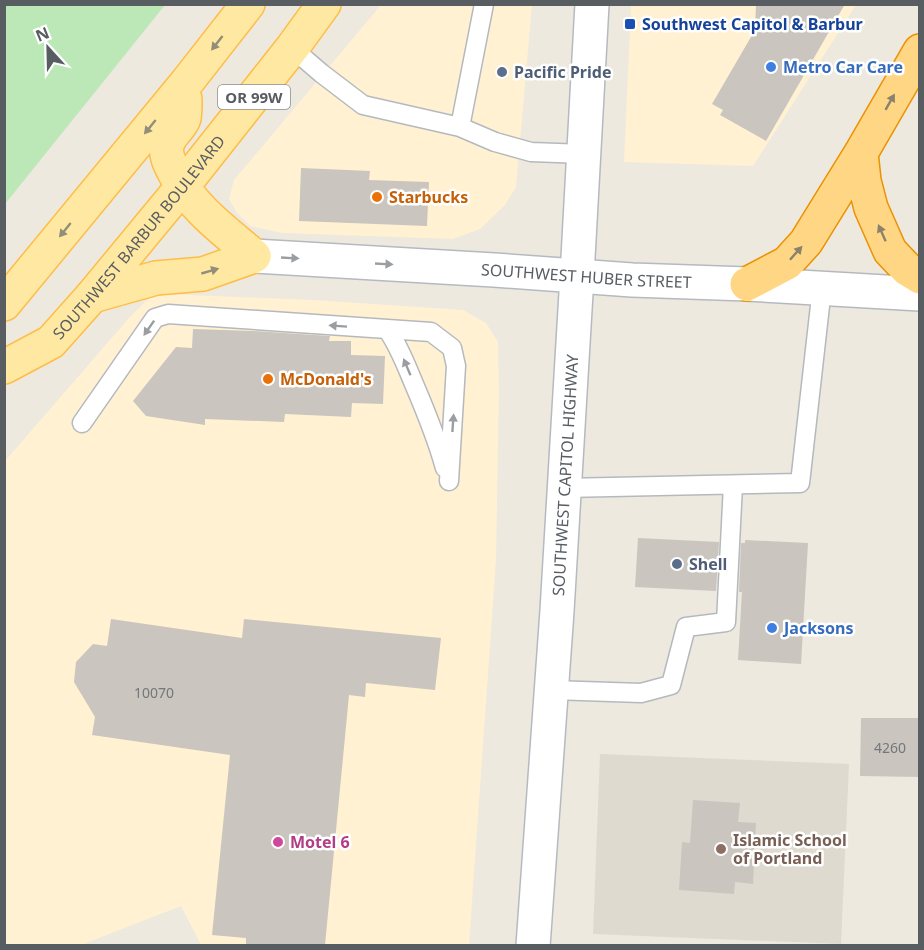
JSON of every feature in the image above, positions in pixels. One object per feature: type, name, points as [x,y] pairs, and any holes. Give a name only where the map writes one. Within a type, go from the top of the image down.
[{"type":"highway","points":[[747,284],[787,262],[806,242],[920,51]]},
{"type":"highway","points":[[861,153],[864,181],[871,208],[890,251],[907,268],[920,276]]},
{"type":"main road","points":[[4,304],[187,82],[248,4]]},
{"type":"main road","name":"SOUTHWEST BARBUR BOULEVARD","points":[[4,367],[51,342],[92,296],[182,187],[324,4]]},
{"type":"main road","name":"SOUTHWEST CAPITOL HIGHWAY","points":[[533,945],[552,690],[578,276],[592,4]]},
{"type":"main road","points":[[187,82],[183,120],[167,145],[168,159],[182,187],[195,203],[254,256]]},
{"type":"main road","points":[[92,296],[156,278],[203,274],[254,256]]},
{"type":"main road","name":"SOUTHWEST HUBER STREET","points":[[254,256],[632,280],[920,294]]},
{"type":"lane","points":[[460,127],[484,4]]},
{"type":"lane","points":[[292,48],[363,105],[460,127],[495,142],[531,152],[584,154]]},
{"type":"lane","points":[[564,488],[800,483],[822,288]]},
{"type":"lane","points":[[82,423],[155,318],[168,314],[431,332],[452,348],[456,366],[449,481],[435,434],[401,353],[387,329]]},
{"type":"lane","points":[[552,690],[641,693],[671,685],[686,627],[726,622],[733,485]]},
{"type":"shaded area","points":[[381,5],[532,5],[516,187],[505,205],[480,229],[453,239],[282,233],[250,226],[237,213],[229,199],[234,180]]},
{"type":"shaded area","points":[[631,5],[856,5],[753,166],[624,162]]},
{"type":"shaded area","points":[[164,294],[313,300],[463,310],[486,323],[498,342],[496,559],[469,945],[201,945],[181,906],[81,945],[5,946],[5,461],[129,318],[149,298]]},
{"type":"shaded area","name":"Islamic School of Portland","points":[[600,754],[849,764],[841,944],[593,934]]},
{"type":"green space","points":[[4,5],[165,5],[5,204]]},
{"type":"building","name":"Metro Car Care","points":[[756,4],[845,4],[766,141],[720,115],[723,110],[712,104],[755,30]]},
{"type":"building","points":[[301,168],[370,171],[369,180],[429,182],[427,226],[299,221]]},
{"type":"building","name":"McDonald's","points":[[193,329],[330,336],[329,341],[351,341],[351,355],[385,356],[383,404],[352,403],[351,417],[285,414],[284,422],[205,419],[205,425],[146,416],[133,401],[176,347],[192,348]]},
{"type":"building","name":"Shell","points":[[638,538],[719,542],[716,591],[635,587]]},
{"type":"building","name":"Jacksons","points":[[745,540],[808,543],[801,664],[738,660],[742,592],[739,592],[741,543],[745,543]]},
{"type":"building","name":"Motel 6","points":[[111,619],[242,638],[244,619],[441,638],[435,690],[366,683],[365,697],[349,695],[325,945],[246,945],[246,938],[212,935],[230,755],[92,735],[95,717],[74,682],[76,662],[93,644],[107,646]]},
{"type":"building","points":[[861,718],[920,718],[920,777],[860,776]]},
{"type":"building","points":[[693,800],[740,803],[738,822],[756,823],[753,884],[735,882],[734,894],[679,890],[682,842],[690,843]]},
{"type":"place","name":"Southwest Capitol & Barbur","points":[[630,24]]},
{"type":"place","name":"Metro Car Care","points":[[771,67]]},
{"type":"place","name":"Pacific Pride","points":[[502,72]]},
{"type":"place","name":"Starbucks","points":[[377,197]]},
{"type":"place","name":"McDonald's","points":[[268,379]]},
{"type":"place","name":"Shell","points":[[677,564]]},
{"type":"place","name":"Jacksons","points":[[772,628]]},
{"type":"place","name":"Motel 6","points":[[278,842]]},
{"type":"place","name":"Islamic School of Portland","points":[[721,849]]}]
